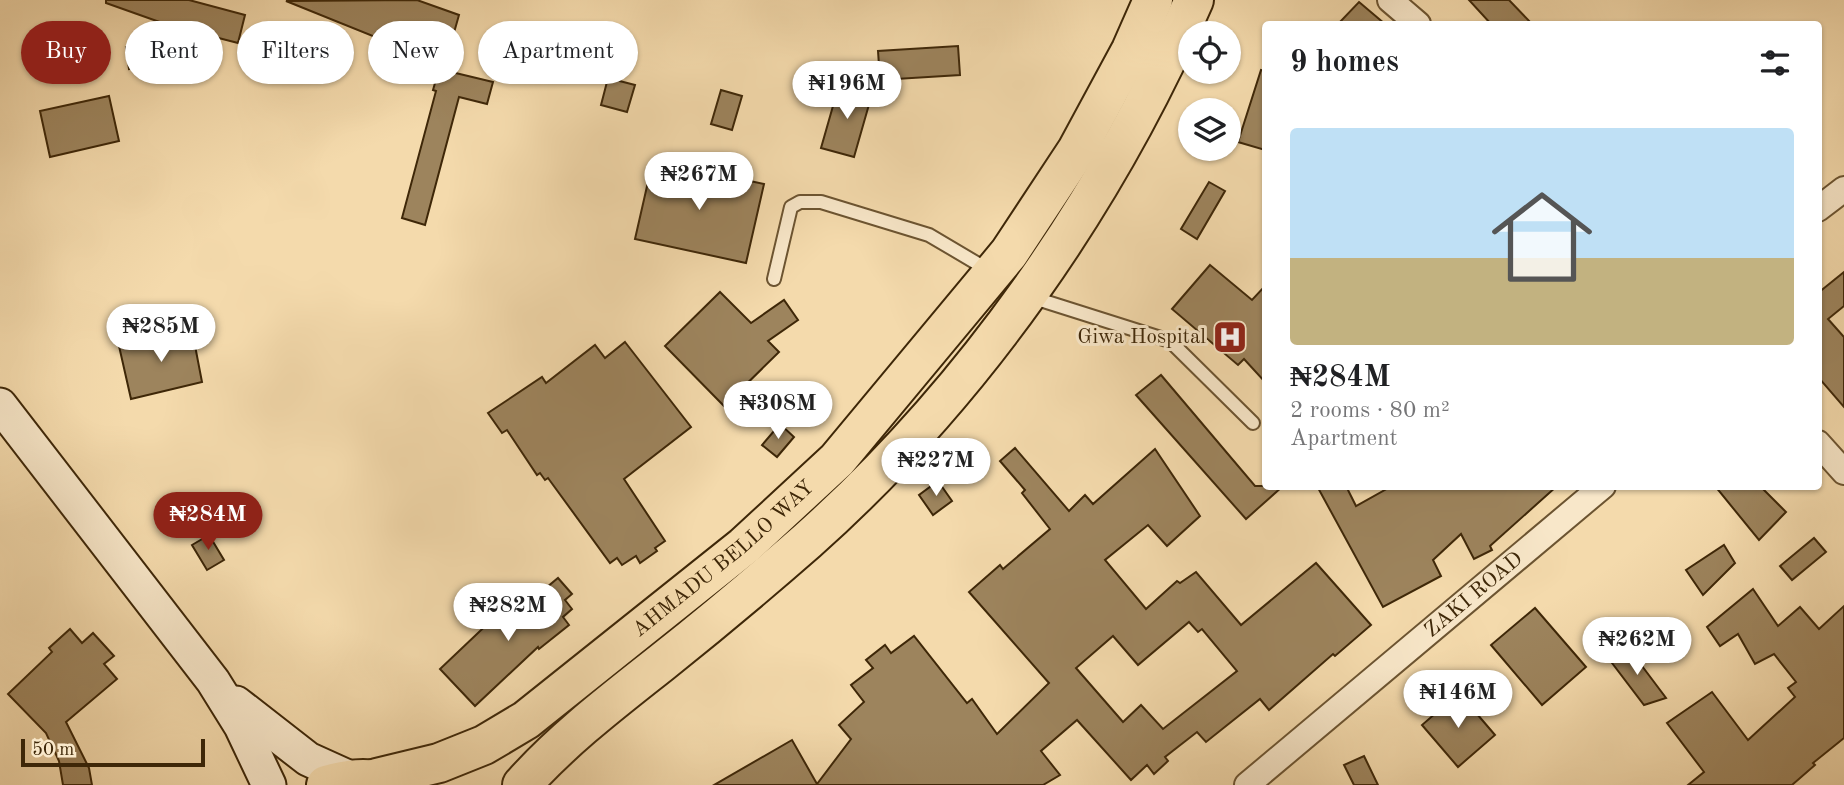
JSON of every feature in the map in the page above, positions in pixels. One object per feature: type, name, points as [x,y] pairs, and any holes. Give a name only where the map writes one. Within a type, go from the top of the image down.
[{"type":"main road","name":"AHMADU BELLO WAY","points":[[364,782],[484,746],[515,726],[744,546],[837,460],[993,273],[1077,150],[1131,50],[1153,0]]},
{"type":"main road","name":"AHMADU BELLO WAY","points":[[522,785],[564,743],[818,531],[894,455],[974,362],[1024,295],[1120,151],[1170,55],[1194,0]]},
{"type":"main road","points":[[0,405],[213,681],[241,726],[269,785]]},
{"type":"main road","points":[[213,681],[249,716],[308,759],[364,782]]},
{"type":"street","points":[[1391,0],[1415,21]]},
{"type":"street","points":[[1822,206],[1844,189]]},
{"type":"street","points":[[1822,447],[1844,472]]},
{"type":"street","name":"ZAKI ROAD","points":[[1247,785],[1598,490]]},
{"type":"lane","points":[[774,279],[791,207],[800,202],[821,202],[929,234],[993,273]]},
{"type":"lane","points":[[1024,295],[1170,341],[1253,423]]},
{"type":"building","points":[[106,0],[189,0],[245,15],[244,21],[237,21],[237,43],[223,39],[223,21],[157,21],[106,3]]},
{"type":"building","points":[[417,0],[459,15],[457,21],[368,21],[368,34],[354,28],[354,21],[336,21],[286,1]]},
{"type":"building","points":[[1469,0],[1509,0],[1529,21],[1488,21]]},
{"type":"building","points":[[1359,2],[1381,21],[1341,21]]},
{"type":"building","points":[[958,46],[960,75],[880,80],[878,51]]},
{"type":"building","points":[[1261,70],[1262,70],[1262,149],[1241,143],[1241,133]]},
{"type":"building","points":[[464,75],[478,78],[478,84],[492,84],[487,104],[459,97],[425,225],[402,218],[436,91],[433,90],[435,84],[464,84]]},
{"type":"building","points":[[606,84],[635,85],[627,112],[601,105]]},
{"type":"building","points":[[839,85],[872,94],[854,157],[821,148]]},
{"type":"building","points":[[721,90],[742,96],[732,130],[711,124]]},
{"type":"building","points":[[109,96],[119,141],[50,157],[40,111]]},
{"type":"building","points":[[653,160],[764,184],[746,263],[635,239]]},
{"type":"building","points":[[1209,182],[1225,191],[1197,239],[1181,229]]},
{"type":"building","points":[[1210,265],[1252,300],[1262,289],[1262,379],[1244,359],[1238,365],[1172,309]]},
{"type":"building","points":[[1844,272],[1844,306],[1828,319],[1844,337],[1844,407],[1822,382],[1822,290]]},
{"type":"building","points":[[720,292],[751,323],[784,300],[798,320],[768,341],[779,352],[724,406],[665,346]]},
{"type":"building","points":[[192,330],[202,382],[131,399],[119,346]]},
{"type":"building","points":[[625,342],[691,427],[624,479],[665,541],[655,548],[657,551],[640,563],[636,556],[622,565],[617,558],[610,563],[548,478],[545,480],[540,473],[537,475],[507,430],[502,433],[488,413],[542,377],[546,383],[595,345],[605,358]]},
{"type":"building","points":[[1161,375],[1255,486],[1262,486],[1262,490],[1279,490],[1246,519],[1136,395]]},
{"type":"building","points":[[780,424],[794,437],[777,457],[762,445]]},
{"type":"building","points":[[1015,448],[1069,511],[1085,495],[1093,504],[1155,449],[1200,516],[1167,546],[1148,525],[1105,560],[1146,609],[1177,581],[1180,583],[1196,572],[1241,625],[1316,563],[1371,625],[1269,710],[1260,699],[1206,742],[1197,732],[1165,757],[1168,761],[1154,774],[1147,765],[1131,780],[1077,720],[1041,751],[1060,775],[1043,785],[714,785],[792,740],[817,784],[851,739],[839,725],[864,702],[851,685],[873,668],[866,660],[885,645],[891,653],[914,636],[967,703],[972,699],[997,734],[1049,683],[969,592],[1000,565],[1003,569],[1050,529],[1022,493],[1025,490],[1000,461]],"holes":[[[1189,622],[1198,632],[1202,629],[1237,671],[1163,729],[1141,705],[1123,722],[1076,668],[1113,636],[1138,665]]]},
{"type":"building","points":[[938,481],[952,501],[933,515],[919,495]]},
{"type":"building","points":[[1319,490],[1348,490],[1356,506],[1385,490],[1553,490],[1490,546],[1492,550],[1474,559],[1461,534],[1433,560],[1441,576],[1383,607]]},
{"type":"building","points":[[1718,490],[1764,490],[1786,512],[1759,540]]},
{"type":"building","points":[[209,535],[224,560],[207,570],[192,545]]},
{"type":"building","points":[[1814,538],[1826,552],[1792,580],[1780,566]]},
{"type":"building","points":[[1724,545],[1735,563],[1703,595],[1686,570]]},
{"type":"building","points":[[558,578],[572,594],[565,600],[572,609],[563,617],[569,625],[539,649],[538,647],[475,706],[440,669],[498,614],[505,622]]},
{"type":"building","points":[[1753,589],[1778,626],[1800,607],[1819,629],[1844,606],[1844,738],[1813,763],[1815,765],[1792,785],[1688,785],[1704,772],[1667,723],[1712,692],[1748,740],[1795,697],[1788,688],[1796,682],[1774,654],[1755,664],[1738,634],[1720,646],[1707,627]]},
{"type":"building","points":[[1535,608],[1586,667],[1542,705],[1491,645]]},
{"type":"building","points":[[70,629],[82,643],[93,633],[114,656],[104,664],[117,679],[66,722],[89,768],[92,785],[63,785],[59,761],[46,733],[8,694],[52,652],[49,648]]},
{"type":"building","points":[[1627,646],[1666,698],[1644,705],[1609,659]]},
{"type":"building","points":[[1459,693],[1495,735],[1458,767],[1422,725]]},
{"type":"building","points":[[1364,756],[1378,785],[1354,785],[1344,765]]},
{"type":"place","name":"Giwa Hospital","points":[[1230,337]]}]
